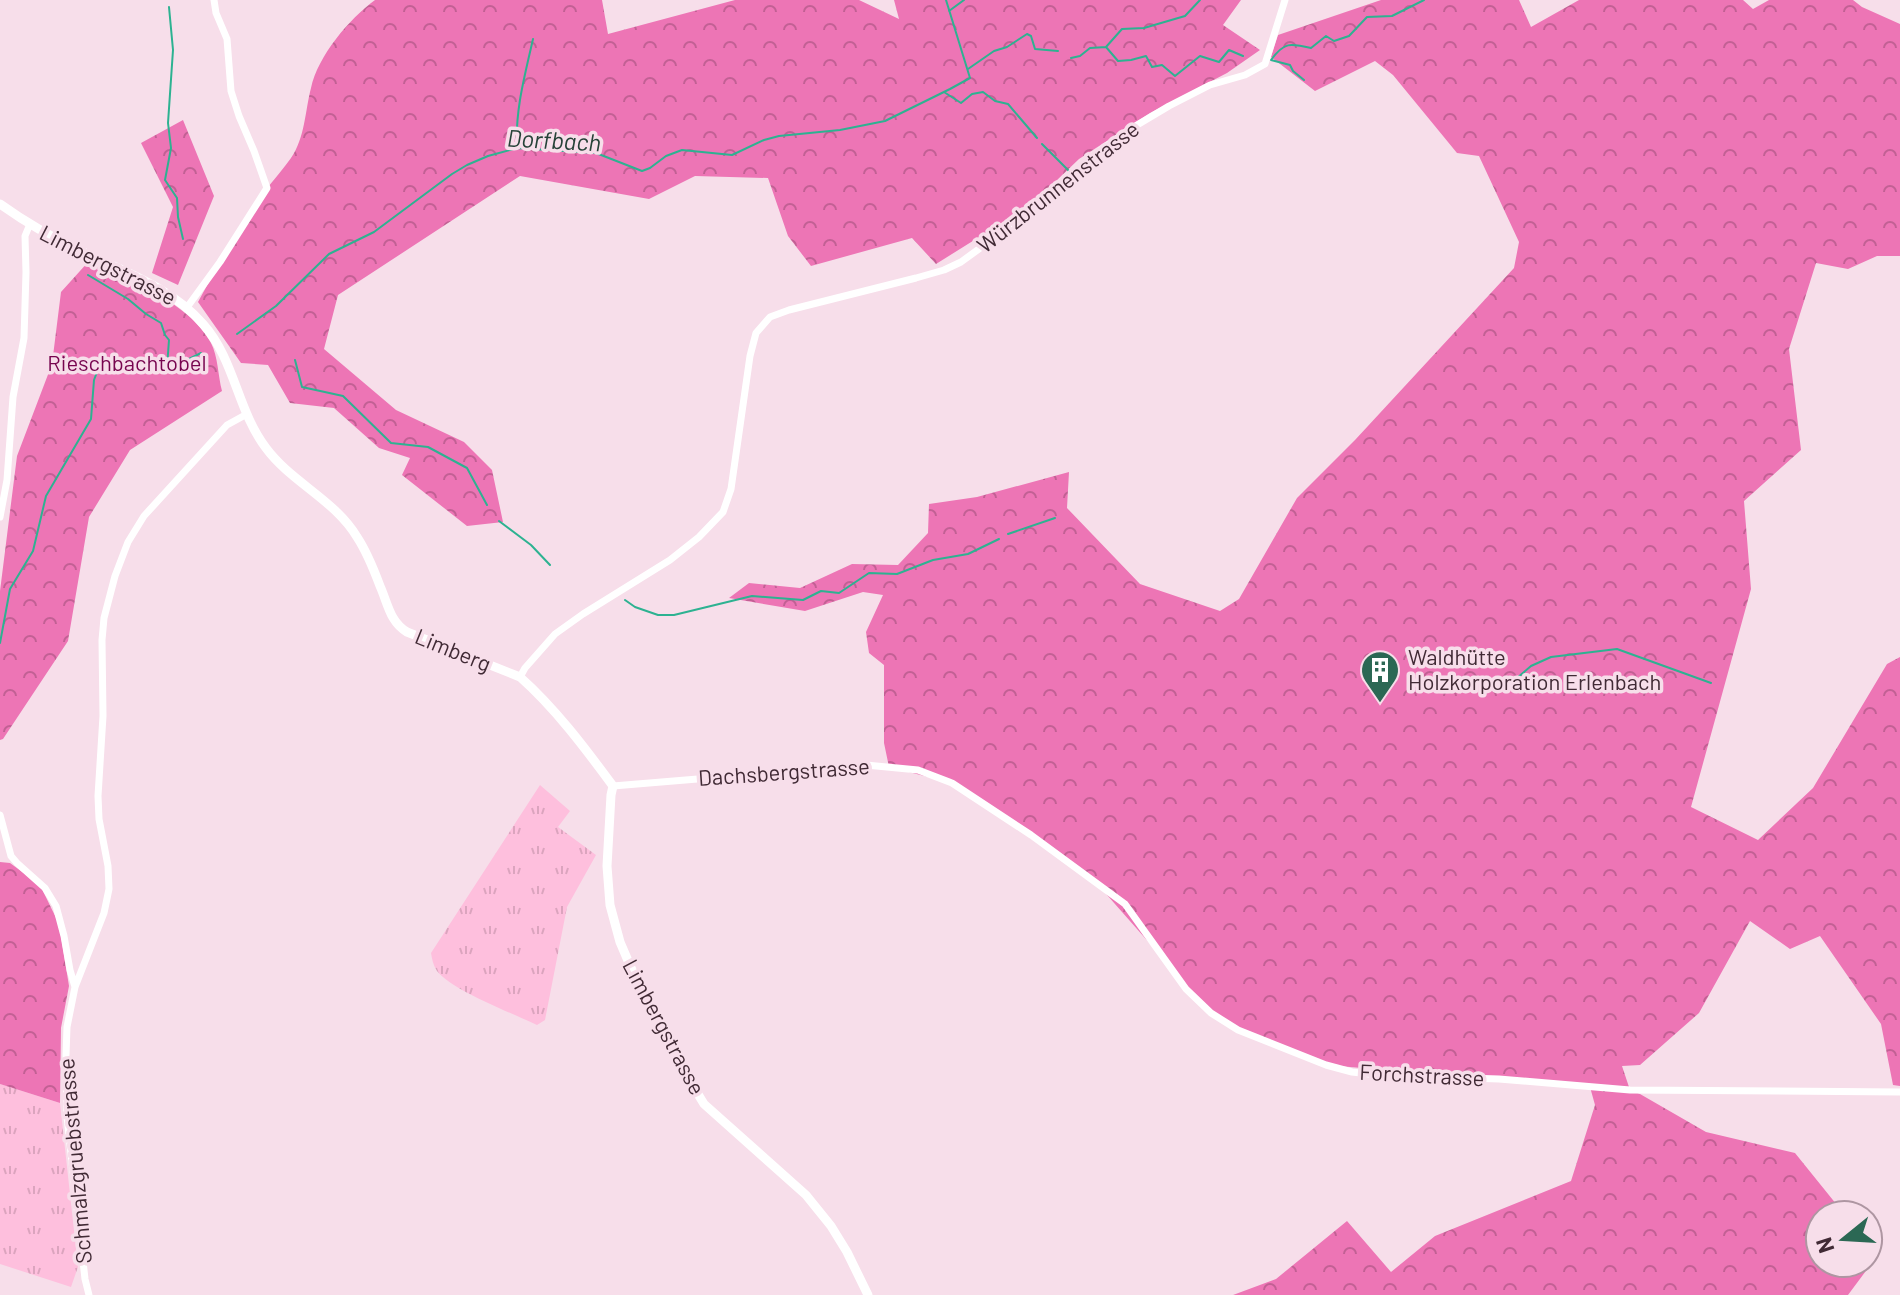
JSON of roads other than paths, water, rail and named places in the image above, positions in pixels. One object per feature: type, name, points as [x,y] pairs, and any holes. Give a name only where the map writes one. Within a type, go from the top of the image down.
[{"type":"street","points":[[188,306],[267,188],[231,91],[227,39],[214,0]]},
{"type":"street","name":"Würzbrunnenstrasse","points":[[520,677],[555,634],[670,560],[699,537],[723,512],[731,489],[750,356],[756,333],[770,317],[944,270],[961,262],[1049,198],[1094,155],[1127,131],[1210,85],[1245,75],[1265,64],[1285,0]]},
{"type":"street","name":"Limbergstrasse","points":[[0,204],[76,249],[155,286],[188,306],[217,339],[233,375]]},
{"type":"street","points":[[0,517],[7,480],[16,378],[24,338],[25,236],[30,224]]},
{"type":"street","name":"Limberg","points":[[233,375],[255,432],[267,450],[343,518],[358,537],[389,612],[401,628],[520,677],[532,687],[613,786]]},
{"type":"street","name":"Schmalzgruebstrasse","points":[[89,1295],[67,1117],[67,1027],[75,987],[104,913],[109,889],[98,796],[104,691],[104,618],[128,542],[144,516],[227,425],[247,414]]},
{"type":"street","name":"Dachsbergstrasse","points":[[613,786],[866,765],[918,770],[952,783]]},
{"type":"street","name":"Forchstrasse","points":[[952,783],[1031,835],[1125,904],[1186,989],[1211,1013],[1238,1030],[1326,1065],[1378,1075],[1499,1079],[1630,1090],[1900,1092]]},
{"type":"street","name":"Limbergstrasse","points":[[613,786],[607,866],[610,905],[632,970],[704,1104],[806,1195],[839,1239],[868,1295]]},
{"type":"street","points":[[0,815],[11,856],[45,888],[56,906],[75,987]]},
{"type":"waterway","name":"Dorfbach","points":[[237,334],[276,306],[329,254],[374,232],[452,174],[488,156],[517,148],[596,153],[642,171],[682,150],[732,155],[779,136],[840,130],[885,121],[970,78],[946,0]]},
{"type":"waterway","points":[[949,11],[964,0]]},
{"type":"waterway","points":[[1071,58],[1080,56],[1090,48],[1106,47],[1122,29],[1144,28],[1185,16],[1200,0]]},
{"type":"waterway","points":[[1304,80],[1290,65],[1271,60],[1284,47],[1311,48],[1326,36],[1334,41],[1349,36],[1367,17],[1392,16],[1424,0]]},
{"type":"waterway","points":[[169,7],[173,50],[168,123],[171,148],[165,180],[177,198],[183,239]]},
{"type":"waterway","points":[[968,69],[1027,34],[1031,36],[1035,49],[1058,51]]},
{"type":"waterway","points":[[517,147],[519,106],[533,39]]},
{"type":"waterway","points":[[1106,47],[1118,61],[1146,56],[1152,67],[1162,65],[1175,76],[1200,56],[1219,62],[1229,50],[1243,56]]},
{"type":"waterway","points":[[944,92],[961,103],[972,94],[983,92],[995,101],[1008,104],[1037,138]]},
{"type":"waterway","points":[[1042,144],[1069,171]]},
{"type":"waterway","points":[[88,275],[161,323],[169,340],[167,367]]},
{"type":"waterway","name":"Dorfbach","points":[[0,643],[10,589],[33,551],[46,496],[91,419],[94,380],[99,367],[112,361],[140,369],[159,370],[201,353]]},
{"type":"waterway","points":[[295,360],[302,387],[343,396],[391,443],[428,447],[467,468],[487,505]]},
{"type":"waterway","points":[[1008,534],[1055,518]]},
{"type":"waterway","points":[[499,521],[531,545],[550,565]]},
{"type":"waterway","points":[[625,600],[658,615],[674,615],[752,596],[803,600],[821,591],[839,593],[869,573],[897,574],[933,560],[968,554],[999,539]]},
{"type":"waterway","points":[[1502,691],[1531,666],[1551,657],[1617,649],[1711,683]]},
{"type":"place","name":"Waldhütte Holzkorporation Erlenbach","points":[[1380,704]]},
{"type":"park label","name":"Rieschbachtobel","points":[[127,363]]}]
